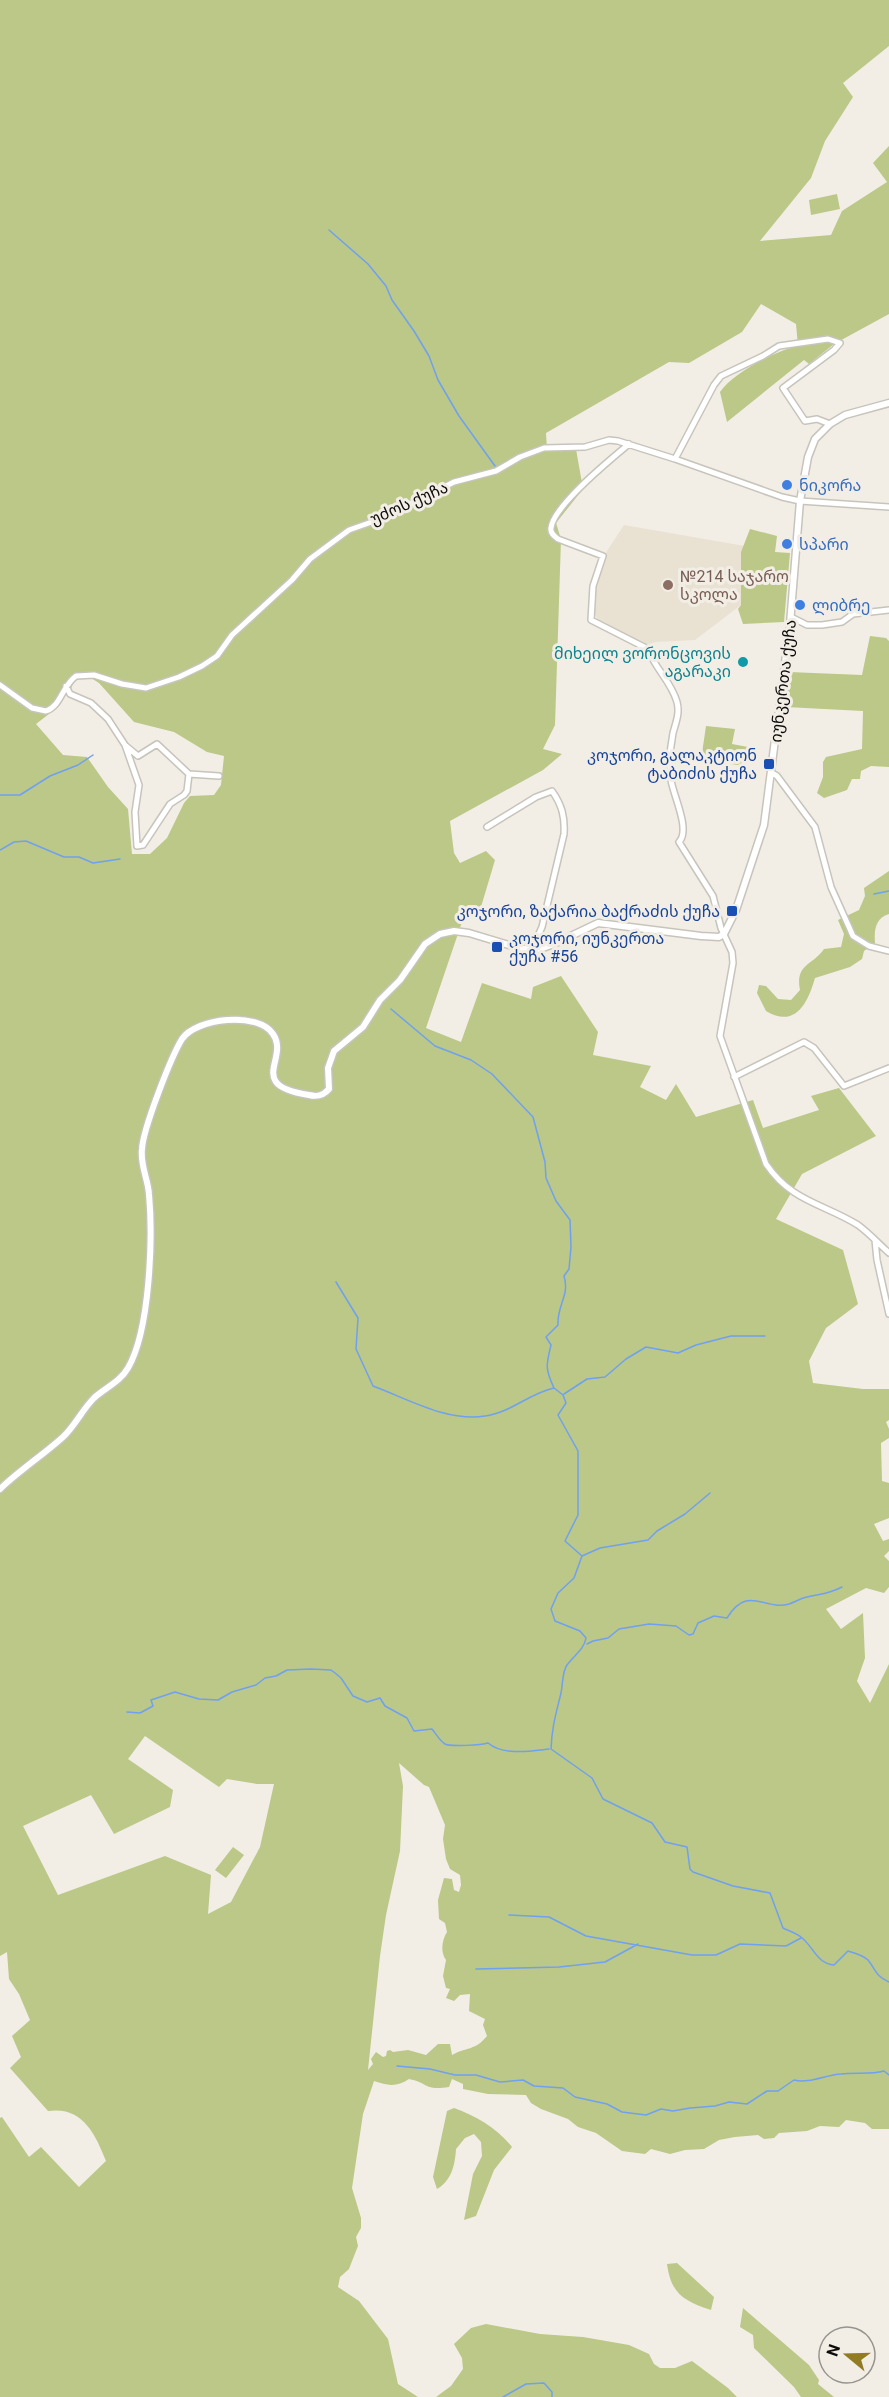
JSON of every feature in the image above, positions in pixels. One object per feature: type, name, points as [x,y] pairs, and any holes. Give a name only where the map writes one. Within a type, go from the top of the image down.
[{"type":"main road","name":"იუნკერთა ქუჩა","points":[[724,934],[736,910],[760,840],[772,772],[791,617],[800,501],[808,457],[815,439],[830,424],[845,415],[889,403]]},
{"type":"main road","points":[[0,1489],[61,1439],[90,1402],[122,1377],[130,1365],[145,1313],[148,1290],[149,1194],[142,1161],[142,1143],[170,1064],[186,1034],[198,1026],[228,1020],[252,1021],[264,1026],[272,1033],[276,1042],[273,1075],[277,1083],[302,1094],[322,1095],[329,1089],[328,1068],[334,1051],[363,1027],[380,1000],[400,980],[429,940],[447,932],[461,932],[514,948],[532,949],[554,945],[598,923],[701,936],[719,937],[724,934]]},
{"type":"street","points":[[675,459],[721,375],[779,346],[828,339],[840,343],[834,351],[783,388],[805,422],[818,419],[830,424]]},
{"type":"street","name":"უძოს ქუჩა","points":[[66,686],[76,676],[85,674],[146,688],[202,666],[217,656],[232,635],[292,580],[310,559],[349,530],[383,518],[454,482],[496,471],[544,448],[585,447],[609,440],[629,444],[800,501],[889,507]]},
{"type":"street","points":[[629,444],[583,484],[556,514],[551,527],[552,535],[603,556],[593,586],[591,620],[648,649],[652,660],[671,685],[678,711],[670,766],[674,797],[683,825],[682,838],[679,842],[713,896],[732,952],[733,963],[719,1031],[766,1164],[787,1189],[856,1224],[889,1253]]},
{"type":"street","points":[[791,617],[807,625],[822,625],[842,622],[853,614],[889,610]]},
{"type":"street","points":[[0,684],[32,708],[46,711],[54,707],[66,686]]},
{"type":"street","points":[[66,686],[70,694],[91,703],[108,719],[125,745],[140,785],[135,812],[137,846],[143,845],[170,804],[187,791],[189,774]]},
{"type":"street","points":[[125,745],[138,756],[157,744],[189,774],[219,776]]},
{"type":"street","points":[[772,772],[815,827],[831,887],[853,936],[869,946],[889,951]]},
{"type":"street","points":[[487,827],[536,797],[552,791],[561,803],[564,834],[543,927],[532,949]]},
{"type":"street","points":[[734,1077],[804,1042],[814,1048],[844,1086],[854,1084],[889,1068]]},
{"type":"street","points":[[875,1240],[889,1314]]},
{"type":"shaded area","name":"№214 საჯარო სკოლა","points":[[624,525],[745,546],[741,551],[741,605],[695,640],[656,642],[646,645],[598,619],[592,611],[595,577],[607,551]]},
{"type":"green space","points":[[0,0],[889,0],[889,46],[843,83],[853,97],[825,141],[811,178],[760,241],[831,235],[842,211],[887,182],[873,163],[889,146],[889,314],[834,344],[809,364],[804,360],[727,422],[720,392],[726,385],[755,364],[798,346],[796,324],[761,304],[742,332],[689,363],[669,362],[546,433],[547,450],[576,449],[583,489],[556,523],[561,539],[555,725],[543,749],[562,754],[543,770],[450,821],[454,853],[460,863],[486,851],[495,860],[478,917],[464,916],[426,1028],[461,1042],[482,983],[531,999],[533,987],[561,976],[598,1032],[593,1055],[651,1066],[640,1087],[666,1100],[676,1084],[696,1117],[753,1100],[763,1128],[819,1110],[811,1096],[839,1088],[876,1136],[802,1174],[776,1219],[843,1250],[858,1304],[826,1328],[809,1361],[813,1383],[863,1389],[889,1389],[889,1420],[886,1422],[889,1438],[881,1443],[882,1481],[889,1483],[889,1518],[874,1524],[883,1541],[889,1539],[889,1551],[884,1556],[889,1561],[889,1587],[884,1593],[866,1588],[826,1609],[841,1629],[863,1613],[865,1658],[857,1681],[870,1703],[889,1664],[889,2129],[872,2129],[865,2123],[846,2120],[839,2127],[820,2126],[807,2131],[779,2133],[774,2138],[764,2139],[758,2135],[735,2137],[719,2140],[704,2149],[670,2154],[651,2149],[645,2154],[622,2151],[596,2133],[541,2109],[531,2103],[526,2095],[488,2094],[463,2089],[463,2084],[452,2079],[449,2087],[441,2088],[409,2079],[392,2085],[374,2081],[363,2114],[352,2188],[361,2218],[361,2228],[356,2237],[358,2246],[349,2269],[340,2277],[338,2287],[359,2301],[388,2339],[398,2384],[418,2397],[0,2397],[0,2118],[2,2117],[29,2157],[41,2147],[79,2187],[106,2161],[86,2124],[70,2113],[48,2111],[10,2068],[21,2057],[12,2036],[30,2020],[19,1994],[9,1979],[7,1952],[0,1956]],"holes":[[[88,676],[99,683],[134,722],[174,732],[207,752],[224,756],[221,785],[214,795],[190,796],[184,803],[167,838],[150,854],[132,854],[128,809],[108,787],[87,757],[63,755],[36,724],[58,707],[65,693],[70,691],[75,679]],[[145,1736],[219,1787],[227,1779],[274,1784],[260,1847],[231,1902],[208,1914],[211,1875],[165,1856],[58,1895],[23,1826],[91,1795],[114,1834],[170,1807],[173,1790],[128,1759]],[[399,1763],[429,1787],[445,1825],[443,1839],[446,1859],[450,1869],[460,1875],[461,1885],[459,1892],[454,1890],[452,1879],[444,1878],[438,1900],[439,1919],[445,1923],[447,1932],[442,1946],[446,1960],[443,1976],[446,1988],[450,1989],[446,1998],[454,2001],[460,1995],[470,1994],[469,2011],[485,2019],[483,2025],[487,2036],[474,2046],[452,2055],[450,2044],[438,2044],[426,2055],[408,2050],[393,2052],[390,2050],[383,2057],[376,2052],[371,2059],[373,2064],[368,2070],[380,1956],[400,1851],[403,1786]]]},
{"type":"green space","points":[[837,194],[840,209],[811,215],[809,200]]},
{"type":"green space","points":[[750,529],[777,536],[775,552],[790,553],[784,622],[743,624],[738,609],[741,605],[741,552]]},
{"type":"green space","points":[[870,636],[886,638],[889,641],[889,767],[871,766],[861,771],[860,779],[852,779],[847,790],[824,798],[817,793],[823,777],[823,762],[826,757],[862,749],[863,711],[786,707],[789,672],[862,675]]},
{"type":"green space","points":[[706,726],[735,729],[732,744],[748,747],[746,766],[701,760]]},
{"type":"green space","points":[[889,871],[889,914],[878,922],[875,930],[875,943],[864,951],[862,959],[850,967],[815,978],[809,996],[793,1015],[776,1016],[766,1011],[757,993],[759,985],[766,986],[778,999],[791,1000],[800,990],[799,981],[802,970],[824,949],[841,947],[844,934],[838,920],[859,910],[865,896],[864,888]]},
{"type":"green space","points":[[233,1847],[244,1855],[226,1878],[215,1870]]},
{"type":"green space","points":[[454,2108],[486,2123],[512,2147],[494,2170],[476,2216],[464,2220],[473,2174],[482,2156],[481,2142],[474,2134],[465,2138],[456,2149],[455,2161],[446,2182],[437,2189],[433,2177],[447,2111]]},
{"type":"green space","points":[[677,2263],[714,2297],[711,2310],[680,2295],[672,2283],[667,2264]]},
{"type":"green space","points":[[743,2308],[809,2365],[817,2377],[817,2385],[834,2397],[801,2397],[794,2387],[754,2348],[753,2335],[740,2327]]},
{"type":"green space","points":[[486,2324],[540,2334],[583,2337],[629,2345],[649,2354],[654,2364],[660,2368],[675,2368],[692,2361],[737,2397],[436,2397],[451,2386],[463,2369],[462,2358],[454,2344],[471,2328]]},
{"type":"waterway","points":[[329,230],[368,264],[386,286],[392,300],[429,356],[438,380],[459,416],[495,466]]},
{"type":"waterway","points":[[0,795],[20,795],[50,776],[78,765],[93,755]]},
{"type":"waterway","points":[[0,850],[14,842],[26,841],[64,857],[79,857],[93,863],[120,859]]},
{"type":"waterway","points":[[874,894],[889,891]]},
{"type":"waterway","points":[[391,1009],[435,1046],[471,1060],[492,1074],[533,1117],[545,1162],[546,1178],[556,1201],[570,1220],[569,1269],[564,1276],[565,1289],[558,1325],[546,1337],[551,1345],[547,1367],[554,1388]]},
{"type":"waterway","points":[[336,1282],[358,1318],[356,1349],[373,1386],[442,1413],[471,1417],[494,1414],[554,1388],[563,1395],[566,1403],[558,1415],[578,1451],[578,1515],[565,1541],[582,1556],[574,1578],[558,1593],[551,1609],[555,1621],[580,1631],[586,1638],[583,1646],[564,1671],[551,1749],[592,1778],[603,1799],[652,1823],[665,1842],[687,1847],[690,1869],[693,1872],[733,1886],[770,1893],[783,1928],[801,1937],[823,1961],[834,1965],[848,1951],[861,1955],[866,1958],[878,1975],[889,1982]]},
{"type":"waterway","points":[[564,1394],[587,1379],[605,1377],[626,1359],[646,1347],[678,1353],[696,1345],[731,1336],[765,1336]]},
{"type":"waterway","points":[[582,1556],[600,1548],[648,1540],[710,1493]]},
{"type":"waterway","points":[[587,1644],[608,1638],[619,1629],[649,1624],[676,1626],[689,1635],[693,1634],[698,1623],[714,1616],[727,1618],[742,1602],[749,1600],[780,1605],[789,1604],[842,1587]]},
{"type":"waterway","points":[[127,1712],[140,1713],[153,1706],[151,1700],[175,1692],[199,1699],[218,1700],[287,1670],[331,1670],[341,1678],[353,1696],[367,1702],[380,1698],[385,1706],[407,1718],[414,1731],[432,1729],[445,1744],[488,1743],[501,1750],[517,1752],[549,1749]]},
{"type":"waterway","points":[[509,1915],[549,1917],[586,1936],[692,1955],[716,1955],[740,1944],[786,1946],[801,1938]]},
{"type":"waterway","points":[[476,1969],[559,1967],[605,1962],[638,1944]]},
{"type":"waterway","points":[[397,2066],[430,2069],[455,2075],[476,2075],[500,2082],[523,2080],[534,2086],[563,2088],[575,2097],[607,2104],[622,2112],[646,2115],[661,2109],[673,2111],[729,2102],[747,2104],[767,2091],[778,2091],[794,2080],[805,2081],[847,2073],[884,2071],[889,2075]]},
{"type":"waterway","points":[[503,2397],[526,2384],[544,2383],[552,2392],[552,2397]]},
{"type":"place","name":"ნიკორა","points":[[787,485]]},
{"type":"place","name":"სპარი","points":[[787,544]]},
{"type":"place","name":"№214 საჯარო სკოლა","points":[[668,585]]},
{"type":"place","name":"ლიბრე","points":[[800,605]]},
{"type":"place","name":"მიხეილ ვორონცოვის აგარაკი","points":[[743,662]]},
{"type":"place","name":"კოჯორი, გალაკტიონ ტაბიძის ქუჩა","points":[[769,764]]},
{"type":"place","name":"კოჯორი, ზაქარია ბაქრაძის ქუჩა","points":[[732,911]]},
{"type":"place","name":"კოჯორი, იუნკერთა ქუჩა #56","points":[[497,947]]}]
